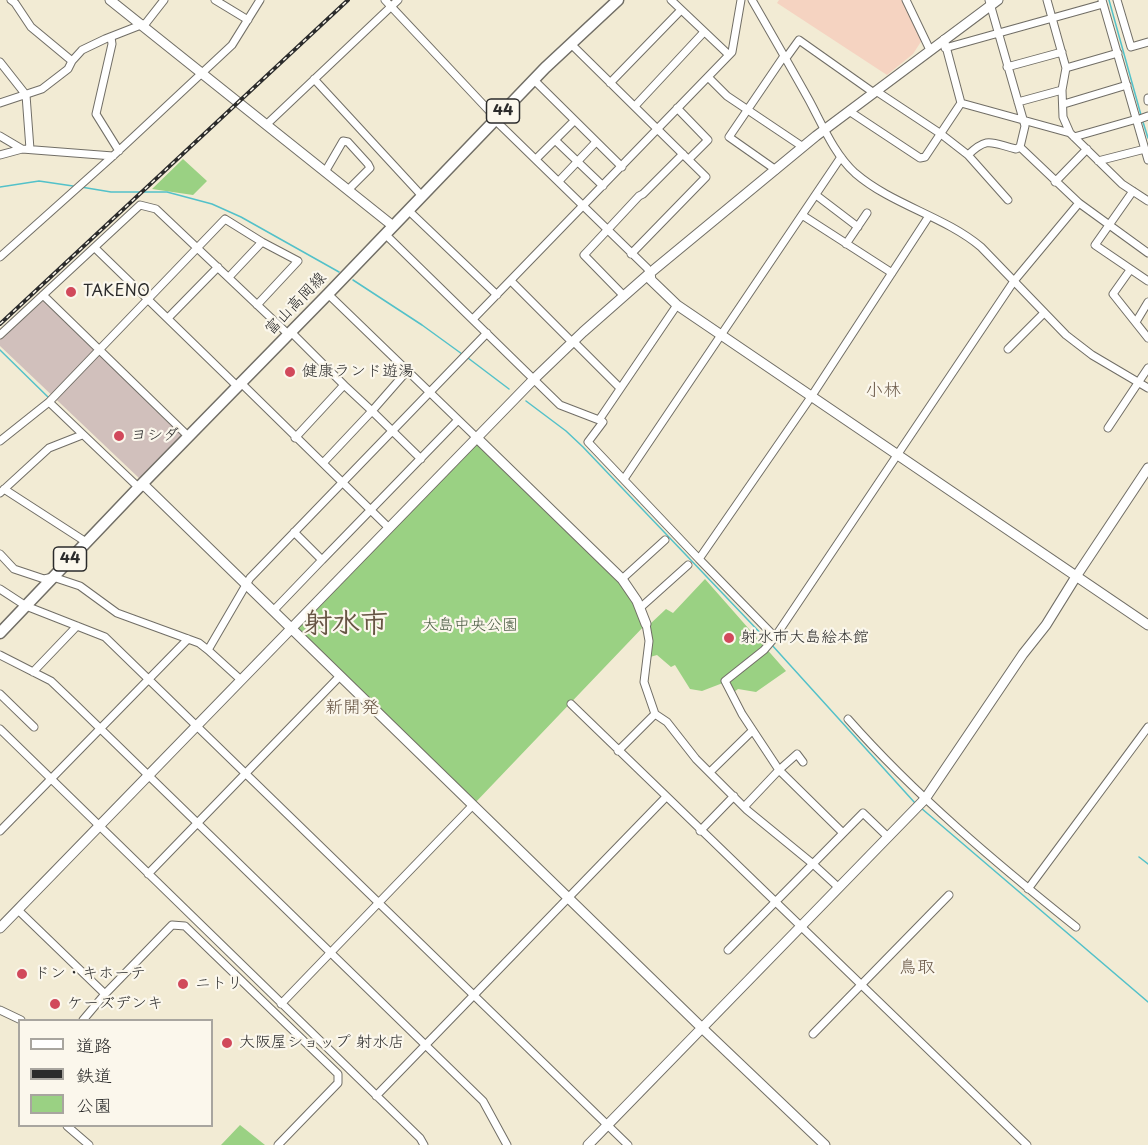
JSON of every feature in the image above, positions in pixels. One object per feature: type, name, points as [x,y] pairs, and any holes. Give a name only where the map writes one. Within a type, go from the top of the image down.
[{"type":"main road","name":"富山高岡線","points":[[0,633],[141,484],[534,80],[618,0]]},
{"type":"street","points":[[11,0],[18,6],[31,27],[72,60]]},
{"type":"street","points":[[110,0],[393,226]]},
{"type":"street","points":[[0,103],[42,89],[68,69],[72,60],[82,50],[146,23],[164,0]]},
{"type":"street","points":[[215,0],[248,20]]},
{"type":"street","points":[[0,257],[116,154],[232,45],[260,0]]},
{"type":"street","points":[[385,0],[494,116],[495,120],[647,268],[651,280],[677,305],[1148,625]]},
{"type":"street","points":[[266,125],[398,0]]},
{"type":"street","points":[[671,0],[729,55]]},
{"type":"street","points":[[473,319],[732,52],[741,0]]},
{"type":"street","points":[[753,0],[824,130],[841,157],[855,173],[929,216],[968,235],[1066,335],[1092,355],[1148,388]]},
{"type":"street","points":[[906,0],[930,50]]},
{"type":"street","points":[[1047,0],[1066,68],[1062,90],[1063,117],[1072,135],[1122,184],[1148,201]]},
{"type":"street","points":[[1117,0],[1131,47],[1148,42]]},
{"type":"street","points":[[0,928],[290,628],[573,342],[650,273],[803,147],[930,50],[944,43],[992,2],[1007,67],[1025,126],[1020,147]]},
{"type":"street","points":[[944,43],[998,33],[1102,2],[1127,85],[1142,118],[1148,160]]},
{"type":"street","points":[[610,82],[681,10]]},
{"type":"street","points":[[635,106],[704,32]]},
{"type":"street","points":[[111,37],[112,44],[96,114],[116,154]]},
{"type":"street","points":[[776,170],[729,138],[799,40],[968,154],[1008,200]]},
{"type":"street","points":[[849,111],[920,158],[925,157],[961,104],[944,43]]},
{"type":"street","points":[[571,44],[706,177],[631,254]]},
{"type":"street","points":[[1007,67],[1062,52]]},
{"type":"street","points":[[1066,68],[1118,53]]},
{"type":"street","points":[[0,62],[26,95],[26,149]]},
{"type":"street","points":[[708,77],[727,96],[803,147]]},
{"type":"street","points":[[314,79],[422,196]]},
{"type":"street","points":[[534,80],[622,167]]},
{"type":"street","points":[[1064,104],[1127,85]]},
{"type":"street","points":[[1018,102],[1062,90]]},
{"type":"street","points":[[961,104],[1072,135],[1142,118]]},
{"type":"street","points":[[677,108],[708,140],[689,159]]},
{"type":"street","points":[[536,159],[574,120]]},
{"type":"street","points":[[0,136],[26,149]]},
{"type":"street","points":[[555,140],[603,186]]},
{"type":"street","points":[[325,172],[343,141],[348,142],[370,168],[348,190]]},
{"type":"street","points":[[968,154],[987,141],[1016,149],[1020,147]]},
{"type":"street","points":[[559,181],[596,142]]},
{"type":"street","points":[[1020,147],[1079,203],[1148,253]]},
{"type":"street","points":[[0,155],[26,149],[116,154]]},
{"type":"street","points":[[1055,182],[1087,149]]},
{"type":"street","points":[[1098,161],[1145,149]]},
{"type":"street","points":[[624,296],[584,255],[683,154]]},
{"type":"street","points":[[624,479],[841,157]]},
{"type":"street","points":[[1133,191],[1095,245],[1148,281]]},
{"type":"street","points":[[816,195],[858,227]]},
{"type":"street","points":[[843,833],[779,770],[752,731],[725,681],[764,650],[775,637],[1014,281],[1079,203]]},
{"type":"street","points":[[0,335],[140,205],[156,209],[421,459]]},
{"type":"street","points":[[408,210],[496,295]]},
{"type":"street","points":[[846,244],[867,213]]},
{"type":"street","points":[[802,215],[892,273]]},
{"type":"street","points":[[699,559],[811,397],[929,216]]},
{"type":"street","points":[[0,441],[49,402],[199,249],[225,219],[298,261],[257,305]]},
{"type":"street","points":[[385,234],[560,405],[599,420],[677,305]]},
{"type":"street","points":[[229,277],[262,242]]},
{"type":"street","points":[[95,248],[148,301],[323,463],[389,528]]},
{"type":"street","points":[[168,318],[218,267]]},
{"type":"street","points":[[1130,270],[1113,294],[1148,338]]},
{"type":"street","points":[[511,281],[620,388]]},
{"type":"street","points":[[328,294],[630,588],[646,624],[649,641],[644,682],[655,714],[667,722],[696,759],[744,807],[838,887]]},
{"type":"street","points":[[43,295],[188,436]]},
{"type":"street","points":[[1136,322],[1148,302]]},
{"type":"street","points":[[1008,349],[1044,313]]},
{"type":"street","points":[[208,650],[246,584],[487,333]]},
{"type":"street","points":[[1108,428],[1148,368]]},
{"type":"street","points":[[323,463],[407,371]]},
{"type":"street","points":[[296,438],[344,385]]},
{"type":"street","points":[[49,402],[136,485],[141,484],[146,487],[825,1145]]},
{"type":"street","points":[[273,611],[458,420]]},
{"type":"street","points":[[603,422],[588,442],[775,637]]},
{"type":"street","points":[[82,435],[49,448],[2,491],[86,542]]},
{"type":"street","points":[[588,1145],[925,799],[1023,654],[1046,625],[1148,468]]},
{"type":"street","points":[[294,532],[322,560]]},
{"type":"street","points":[[622,579],[664,540]]},
{"type":"street","points":[[0,554],[14,569],[44,579],[53,577],[81,586],[117,613],[188,639],[208,650],[241,680]]},
{"type":"street","points":[[640,608],[688,565]]},
{"type":"street","points":[[0,590],[26,606],[105,637],[628,1145]]},
{"type":"street","points":[[33,672],[77,627]]},
{"type":"street","points":[[0,831],[188,639]]},
{"type":"street","points":[[0,655],[51,681],[102,729],[483,1101],[507,1145]]},
{"type":"street","points":[[148,874],[339,676]]},
{"type":"street","points":[[0,694],[34,727]]},
{"type":"street","points":[[571,705],[1027,1145]]},
{"type":"street","points":[[618,751],[655,714]]},
{"type":"street","points":[[848,719],[925,799],[1028,889],[1076,927]]},
{"type":"street","points":[[1028,889],[1148,727]]},
{"type":"street","points":[[0,729],[98,827],[420,1138],[424,1145]]},
{"type":"street","points":[[710,772],[752,731]]},
{"type":"street","points":[[744,807],[797,754],[803,762]]},
{"type":"street","points":[[700,831],[734,796]]},
{"type":"street","points":[[376,1096],[666,797]]},
{"type":"street","points":[[281,1004],[473,805]]},
{"type":"street","points":[[728,950],[863,813],[888,837]]},
{"type":"street","points":[[813,1034],[949,895]]},
{"type":"street","points":[[18,910],[105,994]]},
{"type":"street","points":[[84,1019],[172,925],[185,926],[338,1074],[338,1083],[278,1145]]},
{"type":"street","points":[[0,1010],[19,1019]]},
{"type":"street","points":[[69,1127],[89,1145]]},
{"type":"shaded area","points":[[779,0],[903,0],[922,40],[913,54],[887,75],[777,3]]},
{"type":"shaded area","points":[[44,300],[183,434],[140,479],[0,346],[0,339]]},
{"type":"green space","points":[[183,159],[207,181],[193,195],[152,189]]},
{"type":"green space","name":"大島中央公園","points":[[477,439],[629,588],[646,624],[473,805],[292,629]]},
{"type":"green space","points":[[705,579],[786,671],[756,692],[738,689],[734,692],[728,681],[702,691],[690,689],[675,665],[671,667],[657,655],[650,657],[649,625],[666,609],[673,613]]},
{"type":"green space","points":[[240,1125],[265,1145],[221,1145]]},
{"type":"waterway","points":[[1109,0],[1141,115]]},
{"type":"waterway","points":[[1143,122],[1148,138]]},
{"type":"waterway","points":[[0,187],[39,181],[73,186]]},
{"type":"waterway","points":[[81,187],[111,192],[167,192],[212,204],[241,217],[339,272]]},
{"type":"waterway","points":[[353,280],[462,354]]},
{"type":"waterway","points":[[0,350],[49,398]]},
{"type":"waterway","points":[[468,358],[509,389]]},
{"type":"waterway","points":[[526,401],[583,447],[768,641]]},
{"type":"waterway","points":[[771,644],[915,803]]},
{"type":"waterway","points":[[921,808],[1148,1002]]},
{"type":"waterway","points":[[1139,857],[1148,864]]},
{"type":"railway","points":[[0,324],[348,0]]},
{"type":"place","name":"TAKENO","points":[[71,292]]},
{"type":"place","name":"健康ランド遊湯","points":[[290,372]]},
{"type":"place","name":"ヨシダ","points":[[119,436]]},
{"type":"place","name":"射水市大島絵本館","points":[[729,638]]},
{"type":"place","name":"ドン・キホーテ","points":[[22,974]]},
{"type":"place","name":"ニトリ","points":[[183,984]]},
{"type":"place","name":"ケーズデンキ","points":[[55,1004]]},
{"type":"place","name":"大阪屋ショップ 射水店","points":[[227,1043]]},
{"type":"district","name":"小林","points":[[883,391]]},
{"type":"district","name":"射水市","points":[[346,624]]},
{"type":"district","name":"新開発","points":[[352,708]]},
{"type":"district","name":"鳥取","points":[[917,968]]}]
